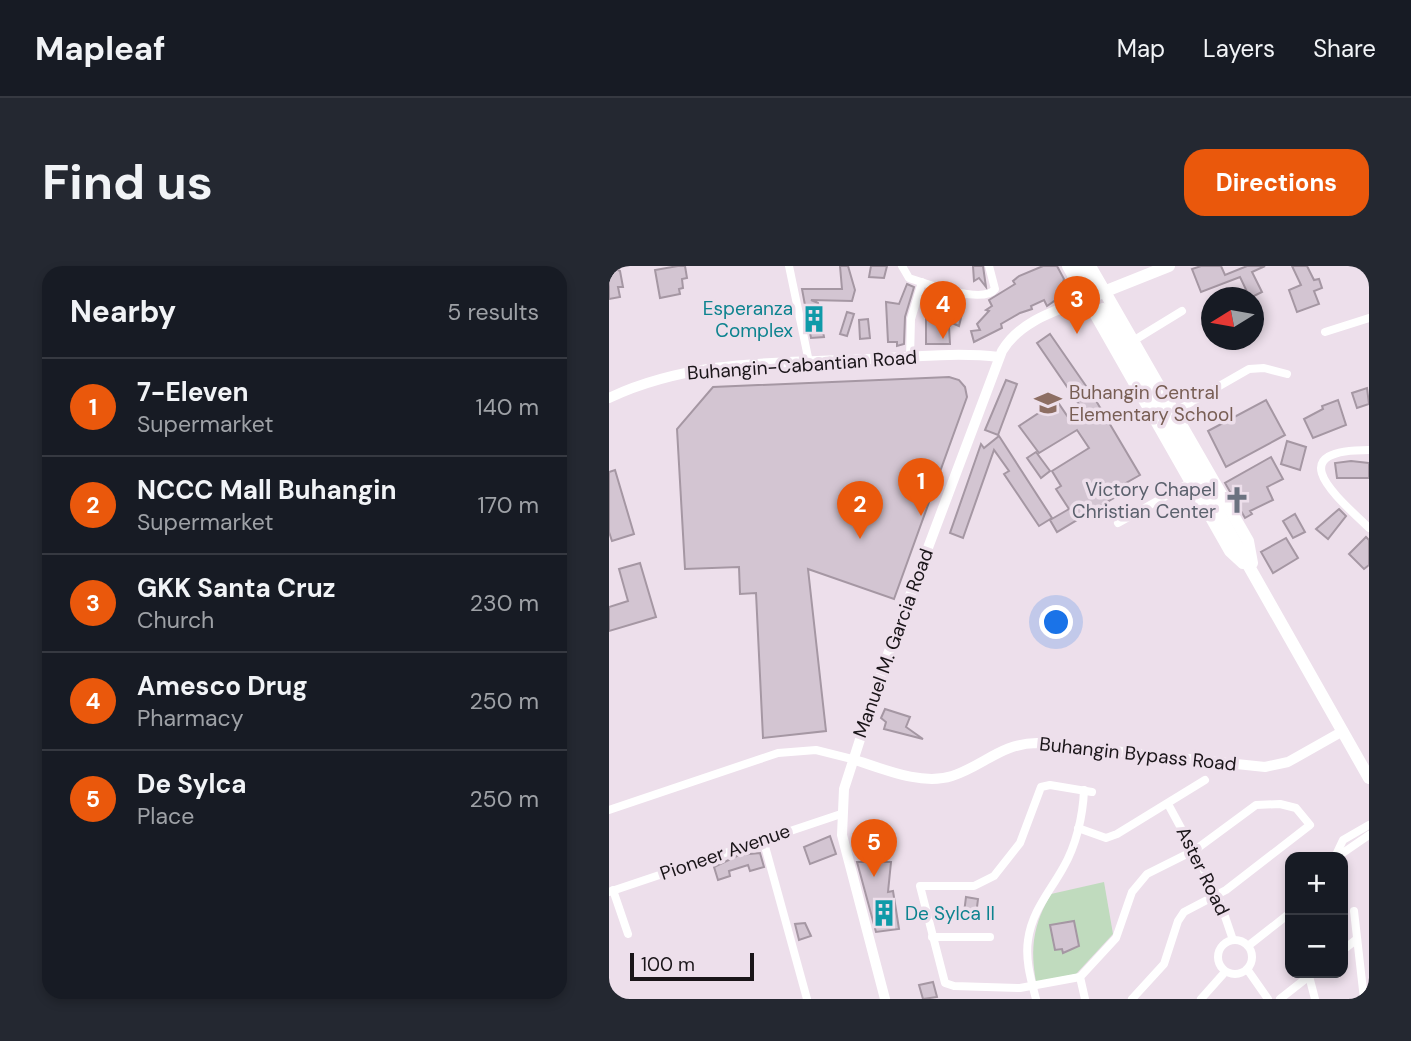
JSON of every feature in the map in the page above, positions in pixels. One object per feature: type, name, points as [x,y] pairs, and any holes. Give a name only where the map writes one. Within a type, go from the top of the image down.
[{"type":"main road","points":[[1068,266],[1096,295],[1133,341],[1248,541],[1254,573]]},
{"type":"main road","points":[[1079,266],[1088,282]]},
{"type":"main road","points":[[1090,266],[1096,295],[1191,482],[1230,551],[1254,573]]},
{"type":"main road","points":[[1096,295],[1169,266]]},
{"type":"main road","name":"Manuel M. Garcia Road","points":[[885,999],[848,864],[841,814],[852,759],[902,615],[999,357],[1011,338],[1026,326],[1096,295]]},
{"type":"main road","points":[[1103,309],[1369,778]]},
{"type":"main road","name":"Buhangin-Cabantian Road","points":[[609,398],[673,374],[809,362],[999,357]]},
{"type":"main road","name":"Buhangin Bypass Road","points":[[852,759],[934,779],[961,772],[1007,747],[1037,743],[1265,767],[1296,758],[1343,731]]},
{"type":"street","points":[[789,266],[809,362]]},
{"type":"street","points":[[902,266],[909,278],[986,296],[995,288],[989,266]]},
{"type":"street","points":[[910,358],[911,318],[922,282]]},
{"type":"street","points":[[1133,341],[1182,311]]},
{"type":"street","points":[[1325,332],[1369,318]]},
{"type":"street","points":[[1174,412],[1249,369],[1263,368],[1287,374]]},
{"type":"street","points":[[1369,450],[1332,453],[1326,456],[1322,467],[1325,481],[1333,494],[1369,528]]},
{"type":"street","points":[[1118,523],[1191,482]]},
{"type":"street","points":[[609,810],[778,752],[816,750],[852,759]]},
{"type":"street","points":[[1078,828],[1106,838],[1205,780]]},
{"type":"street","points":[[1036,999],[1033,987],[1028,953],[1030,930],[1045,893],[1067,860],[1088,791],[1050,785],[1041,787],[1020,843],[987,881],[974,886],[921,886],[942,979],[949,985],[1033,987],[1080,977],[1116,938],[1132,892],[1147,874],[1195,850],[1249,808],[1262,803],[1296,808],[1310,825],[1218,896],[1181,916],[1164,964],[1132,999]]},
{"type":"street","name":"Aster Road","points":[[1168,804],[1218,896],[1233,940]]},
{"type":"street","name":"Pioneer Avenue","points":[[611,891],[841,814]]},
{"type":"street","points":[[1341,852],[1369,825]]},
{"type":"street","points":[[1356,838],[1369,835]]},
{"type":"street","points":[[763,839],[807,999]]},
{"type":"street","points":[[611,891],[628,934]]},
{"type":"street","points":[[1354,911],[1364,999]]},
{"type":"street","points":[[1248,946],[1289,915]]},
{"type":"street","points":[[932,937],[990,937]]},
{"type":"street","points":[[1348,946],[1357,939]]},
{"type":"street","points":[[1233,940],[1248,946],[1252,958],[1248,969],[1234,975],[1225,972],[1218,960],[1219,951],[1225,943],[1233,940]]},
{"type":"street","points":[[1248,969],[1268,999]]},
{"type":"street","points":[[1201,999],[1225,972]]},
{"type":"street","points":[[1080,977],[1085,999]]},
{"type":"street","points":[[1280,999],[1307,978]]},
{"type":"street","points":[[1312,978],[1315,999]]},
{"type":"green space","points":[[1104,882],[1113,934],[1076,974],[1036,982],[1033,947],[1040,916],[1051,894]]},
{"type":"building","points":[[685,266],[687,278],[682,279],[683,288],[679,289],[680,294],[660,298],[655,270]]},
{"type":"building","name":"Esperanza Complex","points":[[840,266],[848,266],[855,290],[852,301],[811,300],[818,303],[824,337],[811,338],[802,289],[842,289]]},
{"type":"building","points":[[871,266],[887,266],[884,278],[869,277]]},
{"type":"building","points":[[973,266],[983,266],[986,287],[979,278],[974,281]]},
{"type":"building","points":[[1043,266],[1057,266],[1064,279],[1057,299],[1047,306],[1044,300],[1031,306],[1032,309],[1001,324],[1002,328],[974,342],[971,331],[980,330],[977,324],[992,306],[989,300],[1015,284],[1013,281],[1019,276]]},
{"type":"building","points":[[1221,266],[1225,275],[1247,266],[1265,266],[1252,272],[1260,287],[1245,287],[1240,277],[1214,287],[1201,287],[1201,292],[1192,269]]},
{"type":"building","points":[[1292,266],[1307,266],[1314,280],[1319,279],[1322,288],[1314,291],[1319,304],[1297,312],[1289,290],[1301,285]]},
{"type":"building","points":[[609,270],[620,271],[623,287],[618,287],[620,297],[609,299]]},
{"type":"building","points":[[907,284],[914,287],[905,317],[904,344],[897,346],[897,342],[888,342],[886,302],[899,304]]},
{"type":"building","points":[[944,296],[957,299],[957,304],[964,305],[959,326],[952,323],[949,327],[950,344],[926,344],[926,318],[938,322]]},
{"type":"building","points":[[847,312],[854,314],[847,336],[840,334]]},
{"type":"building","points":[[868,319],[870,338],[860,339],[859,320]]},
{"type":"building","points":[[1050,334],[1095,399],[1140,475],[1119,487],[1122,493],[1057,532],[1050,520],[1069,509],[1056,489],[1061,486],[1052,471],[1089,448],[1077,430],[1039,453],[1019,426],[1057,401],[1072,423],[1085,413],[1037,343]]},
{"type":"building","points":[[949,377],[959,380],[965,387],[967,397],[894,599],[808,569],[826,731],[763,738],[756,593],[740,594],[739,567],[685,569],[677,429],[713,387]]},
{"type":"building","points":[[1006,380],[1017,384],[998,435],[985,430]]},
{"type":"building","points":[[1367,388],[1369,404],[1357,408],[1352,393]]},
{"type":"building","points":[[1266,400],[1285,435],[1226,467],[1208,431]]},
{"type":"building","points":[[1338,400],[1346,425],[1313,438],[1304,419],[1323,409],[1322,406]]},
{"type":"building","points":[[999,436],[1052,518],[1039,526],[1004,474],[1009,471],[994,450],[963,538],[950,533],[981,444],[984,448]]},
{"type":"building","points":[[1287,441],[1306,447],[1300,470],[1281,464]]},
{"type":"building","points":[[1036,452],[1050,471],[1041,478],[1027,458]]},
{"type":"building","points":[[1271,457],[1283,479],[1267,487],[1273,500],[1250,511],[1252,514],[1245,518],[1225,483]]},
{"type":"building","points":[[1335,463],[1369,463],[1369,478],[1337,478]]},
{"type":"building","points":[[615,470],[634,534],[612,541],[609,532],[609,472]]},
{"type":"building","points":[[1339,509],[1346,516],[1328,539],[1316,529]]},
{"type":"building","points":[[1295,514],[1305,532],[1293,538],[1283,521]]},
{"type":"building","points":[[1366,537],[1369,540],[1369,565],[1364,569],[1349,554]]},
{"type":"building","points":[[1286,538],[1298,558],[1273,573],[1261,552]]},
{"type":"building","points":[[640,563],[656,617],[609,631],[609,607],[628,601],[619,569]]},
{"type":"building","points":[[885,709],[910,717],[906,727],[923,739],[884,729],[886,722],[881,718]]},
{"type":"building","points":[[830,836],[836,854],[810,864],[804,847]]},
{"type":"building","points":[[760,853],[764,867],[750,871],[748,865],[729,871],[730,876],[718,880],[714,867],[739,855]]},
{"type":"building","points":[[857,862],[891,862],[888,892],[893,891],[899,929],[876,932]]},
{"type":"building","points":[[966,897],[978,899],[976,915],[964,913]]},
{"type":"building","points":[[1074,921],[1079,946],[1063,953],[1062,949],[1055,950],[1050,925]]},
{"type":"building","points":[[805,923],[811,936],[799,940],[795,924]]},
{"type":"building","points":[[933,982],[937,997],[923,999],[919,985]]},
{"type":"place","name":"Esperanza Complex","points":[[814,319]]},
{"type":"place","name":"GKK Santa Cruz","points":[[1077,334]]},
{"type":"place","name":"Amesco Drug","points":[[943,339]]},
{"type":"place","name":"Buhangin Central Elementary School","points":[[1048,403]]},
{"type":"place","name":"Victory Chapel Christian Center","points":[[1237,500]]},
{"type":"place","name":"7-Eleven","points":[[921,516]]},
{"type":"place","name":"NCCC Mall Buhangin","points":[[860,539]]},
{"type":"place","name":"De Sylca","points":[[874,877]]},
{"type":"place","name":"De Sylca II","points":[[884,913]]}]
